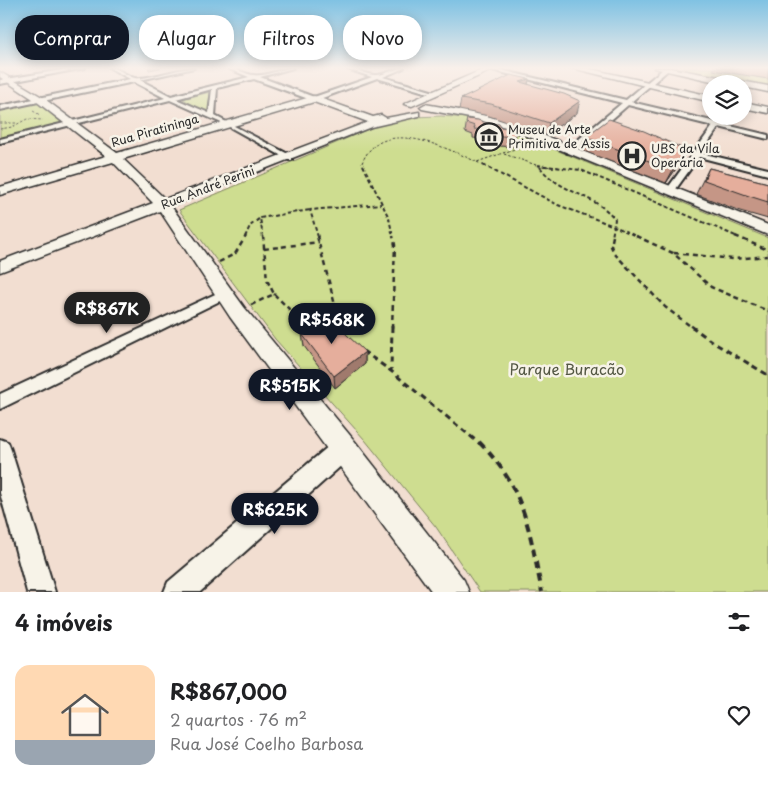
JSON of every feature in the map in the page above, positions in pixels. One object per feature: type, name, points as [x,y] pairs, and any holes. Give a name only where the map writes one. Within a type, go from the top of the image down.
[{"type":"main road","points":[[34,96],[115,157],[163,205],[231,302],[452,592]]},
{"type":"main road","name":"Rua André Perini","points":[[0,267],[289,158],[368,125],[417,108],[433,96]]},
{"type":"main road","name":"Rua André Perini","points":[[314,99],[372,120],[417,108]]},
{"type":"main road","name":"Rua Piratininga","points":[[0,191],[314,99]]},
{"type":"main road","points":[[752,107],[768,110]]},
{"type":"main road","points":[[417,108],[476,116],[501,122],[768,230]]},
{"type":"street","points":[[0,108],[61,96]]},
{"type":"street","points":[[166,96],[228,124],[289,158]]},
{"type":"street","points":[[0,142],[188,96]]},
{"type":"street","points":[[212,117],[214,96]]},
{"type":"street","points":[[305,96],[314,99]]},
{"type":"street","name":"Rua Piratininga","points":[[314,99],[324,96]]},
{"type":"street","points":[[599,96],[768,137]]},
{"type":"street","points":[[570,151],[637,96]]},
{"type":"street","points":[[670,191],[717,126]]},
{"type":"street","points":[[697,154],[768,172]]},
{"type":"street","points":[[0,402],[231,302]]},
{"type":"street","points":[[178,592],[344,448]]},
{"type":"street","points":[[0,450],[41,592]]},
{"type":"path","points":[[0,129],[12,127],[26,118],[58,113]]},
{"type":"path","points":[[0,123],[18,123]]},
{"type":"path","points":[[391,371],[395,244],[389,218],[362,163],[366,152],[379,144],[396,139],[422,139],[477,162],[558,205],[614,226],[673,253],[726,260],[751,260],[768,256]]},
{"type":"path","points":[[477,162],[489,155],[504,154],[542,139]]},
{"type":"path","points":[[504,154],[539,166],[555,166],[581,170],[768,250]]},
{"type":"path","points":[[539,166],[544,174],[556,184],[604,208],[615,219],[611,246],[614,253],[665,307],[714,343],[768,375]]},
{"type":"path","points":[[208,268],[235,255],[239,250],[247,229],[260,218],[310,210],[382,204]]},
{"type":"path","points":[[310,210],[329,276],[338,322],[348,338]]},
{"type":"path","points":[[260,218],[267,280],[274,294],[290,310],[306,320]]},
{"type":"path","points":[[264,249],[319,242]]},
{"type":"path","points":[[673,253],[710,287],[768,311]]},
{"type":"path","points":[[231,302],[274,294]]},
{"type":"path","points":[[362,350],[464,430],[501,466],[513,484],[522,504],[542,592]]},
{"type":"green space","points":[[196,96],[210,96],[208,113],[183,99]]},
{"type":"green space","points":[[35,101],[66,124],[0,141],[0,108]]},
{"type":"green space","name":"Parque Buracão","points":[[441,116],[468,118],[496,125],[768,238],[768,592],[480,592],[436,527],[365,440],[275,339],[179,210],[378,125],[412,117]]},
{"type":"building","points":[[468,96],[568,96],[580,101],[549,123],[491,104],[461,99]]},
{"type":"building","points":[[467,119],[500,124],[500,127],[515,128],[515,137],[488,135],[488,130],[474,129],[475,126],[466,123]]},
{"type":"building","points":[[609,119],[644,131],[686,150],[673,170],[585,137]]},
{"type":"building","points":[[709,168],[768,183],[768,202],[704,180]]},
{"type":"building","points":[[326,315],[365,352],[334,376],[302,334]]},
{"type":"place","name":"Museu de Arte Primitiva de Assis","points":[[489,137]]},
{"type":"place","name":"UBS da Vila Operária","points":[[632,156]]}]
